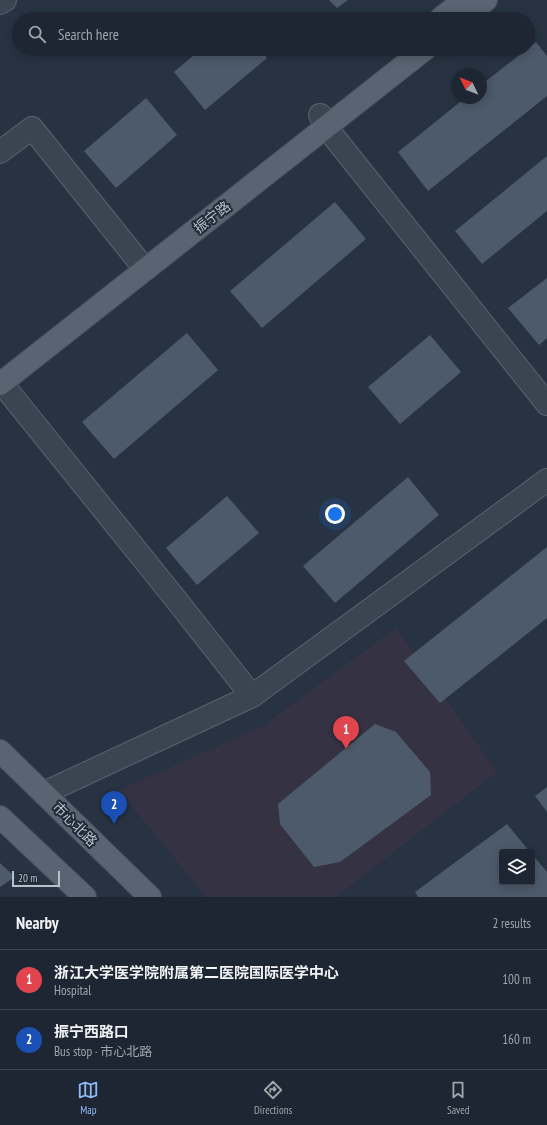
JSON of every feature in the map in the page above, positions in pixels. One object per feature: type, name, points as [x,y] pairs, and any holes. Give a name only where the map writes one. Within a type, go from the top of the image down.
[{"type":"main road","points":[[449,12],[464,0]]},
{"type":"main road","points":[[471,12],[486,0]]},
{"type":"main road","name":"振宁路","points":[[1,379],[323,121],[395,56]]},
{"type":"main road","name":"振宁路","points":[[1,379],[138,261],[323,121],[415,56]]},
{"type":"main road","name":"市心北路","points":[[0,751],[150,897]]},
{"type":"main road","points":[[0,817],[86,897]]},
{"type":"street","points":[[0,4],[5,0]]},
{"type":"street","points":[[323,121],[547,404]]},
{"type":"street","points":[[0,152],[32,128],[138,261]]},
{"type":"street","points":[[1,379],[252,696]]},
{"type":"street","points":[[44,793],[252,696],[547,480]]},
{"type":"shaded area","points":[[396,628],[497,772],[336,897],[206,897],[119,790],[263,726]]},
{"type":"building","points":[[329,0],[348,0],[337,8]]},
{"type":"building","points":[[536,42],[547,56],[547,96],[428,191],[398,152],[458,104],[487,104],[487,80],[518,56],[535,56]]},
{"type":"building","points":[[193,56],[265,56],[267,58],[205,110],[174,72]]},
{"type":"building","points":[[146,98],[177,135],[116,188],[84,151]]},
{"type":"building","points":[[547,156],[547,211],[482,264],[455,231]]},
{"type":"building","points":[[335,202],[366,239],[262,328],[230,291]]},
{"type":"building","points":[[547,278],[547,338],[539,345],[508,308]]},
{"type":"building","points":[[187,333],[218,370],[114,459],[82,422]]},
{"type":"building","points":[[430,335],[461,372],[400,424],[368,387]]},
{"type":"building","points":[[408,477],[439,515],[335,603],[303,566]]},
{"type":"building","points":[[227,496],[259,533],[197,585],[166,548]]},
{"type":"building","points":[[547,547],[547,618],[440,703],[404,661]]},
{"type":"building","points":[[375,724],[396,732],[430,772],[431,795],[340,862],[314,867],[280,824],[278,804]]},
{"type":"building","points":[[547,787],[547,812],[535,796]]},
{"type":"building","points":[[507,824],[528,849],[499,849],[499,885],[535,885],[535,858],[547,872],[547,897],[418,897],[415,892]]},
{"type":"building","points":[[0,863],[15,877],[0,887]]},
{"type":"place","name":"浙江大学医学院附属第二医院国际医学中心","points":[[346,749]]},
{"type":"place","name":"振宁西路口","points":[[114,824]]}]
